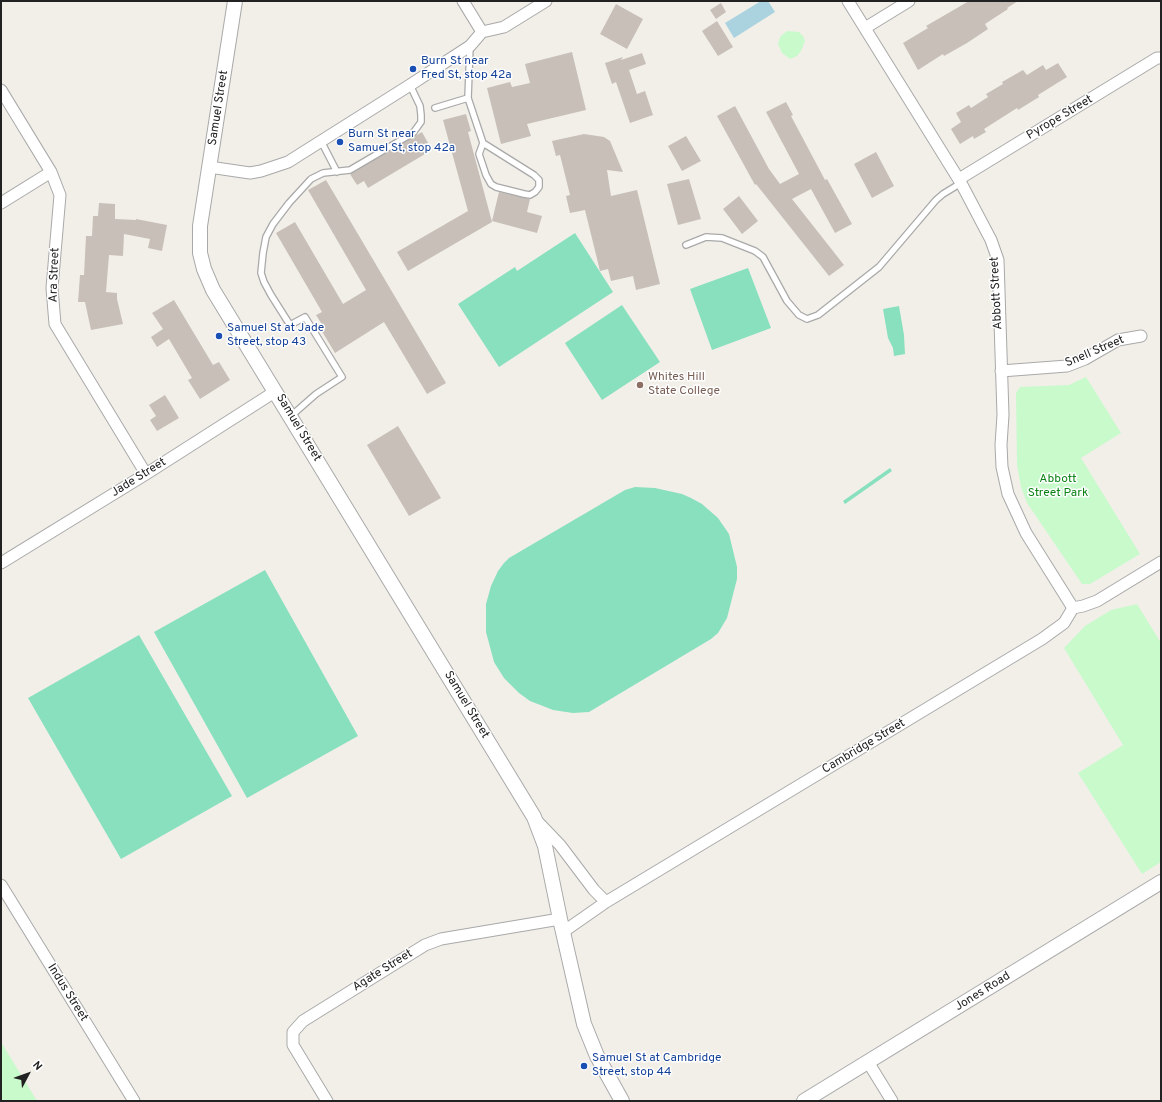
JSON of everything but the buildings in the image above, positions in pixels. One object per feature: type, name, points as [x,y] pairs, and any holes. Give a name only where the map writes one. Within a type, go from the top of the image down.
[{"type":"street","name":"Samuel Street","points":[[236,1],[200,226],[200,253],[204,269],[213,290],[276,391],[534,817],[545,846],[584,1024],[598,1056],[622,1098]]},
{"type":"street","points":[[463,1],[482,32]]},
{"type":"street","points":[[209,167],[250,173],[288,162],[410,86],[470,46],[482,32],[504,27],[546,1]]},
{"type":"street","name":"Abbott Street","points":[[848,1],[960,181],[991,240],[998,260],[1003,415],[1001,445],[1002,467],[1008,494],[1026,533],[1073,608]]},
{"type":"street","points":[[865,28],[909,1]]},
{"type":"street","name":"Pyrope Street","points":[[960,181],[1157,58],[1161,58]]},
{"type":"street","name":"Ara Street","points":[[1,90],[51,172],[60,195],[52,288],[55,324],[146,474]]},
{"type":"street","points":[[1,203],[51,172]]},
{"type":"street","name":"Snell Street","points":[[1001,371],[1067,366],[1085,359],[1118,340],[1141,336]]},
{"type":"street","name":"Jade Street","points":[[1,562],[146,474],[276,391]]},
{"type":"street","points":[[1073,608],[1097,601],[1161,562]]},
{"type":"street","name":"Cambridge Street","points":[[562,926],[606,902],[1042,639],[1064,623],[1073,608]]},
{"type":"street","name":"Samuel Street","points":[[534,817],[560,845],[594,890],[606,902]]},
{"type":"street","name":"Jones Road","points":[[804,1101],[1161,882]]},
{"type":"street","name":"Indus Street","points":[[1,884],[134,1101]]},
{"type":"street","name":"Agate Street","points":[[327,1101],[293,1045],[293,1032],[303,1021],[425,945],[441,939],[562,926]]},
{"type":"street","points":[[868,1062],[892,1101]]},
{"type":"lane","points":[[470,46],[468,98],[483,143],[479,154],[486,175],[491,184],[496,187],[530,195],[535,192],[539,187],[538,180],[534,175],[483,143]]},
{"type":"lane","points":[[291,416],[316,394],[342,377],[305,316],[290,325],[270,295],[261,273],[266,237],[273,224],[311,179],[323,173],[350,170],[413,133],[421,122],[421,115],[420,106],[410,86]]},
{"type":"lane","points":[[436,108],[468,98]]},
{"type":"lane","points":[[321,141],[337,172]]},
{"type":"lane","points":[[686,245],[706,236],[722,238],[755,251],[763,257],[787,301],[799,315],[807,319],[818,315],[879,267],[936,200],[960,181]]},
{"type":"green space","points":[[787,31],[799,32],[805,41],[797,56],[790,59],[782,53],[778,44],[780,37]]},
{"type":"green space","points":[[575,233],[613,292],[499,367],[458,304],[515,267],[517,271]]},
{"type":"green space","points":[[748,268],[771,328],[712,350],[690,289]]},
{"type":"green space","points":[[622,305],[660,362],[602,400],[565,343]]},
{"type":"green space","points":[[899,306],[904,335],[905,354],[894,356],[893,348],[888,338],[883,309]]},
{"type":"green space","name":"Abbott Street Park","points":[[1086,377],[1121,433],[1081,458],[1140,554],[1090,584],[1082,584],[1027,503],[1021,487],[1017,465],[1016,393],[1020,387],[1069,385]]},
{"type":"green space","points":[[890,468],[892,471],[845,504],[843,501]]},
{"type":"green space","points":[[635,487],[655,488],[682,494],[702,504],[718,518],[729,534],[737,567],[737,579],[727,618],[718,633],[711,639],[589,712],[573,713],[553,710],[530,701],[519,693],[504,678],[494,662],[486,632],[486,604],[491,586],[498,571],[509,558],[625,490]]},
{"type":"green space","points":[[265,570],[358,736],[247,798],[154,632]]},
{"type":"green space","points":[[1137,604],[1161,643],[1161,862],[1142,874],[1078,773],[1123,745],[1064,648],[1085,626],[1111,610]]},
{"type":"green space","points":[[139,635],[232,796],[121,859],[28,698]]},
{"type":"green space","points":[[1,1042],[37,1101],[1,1101]]},
{"type":"water","points":[[761,1],[768,1],[775,12],[734,38],[725,23]]},
{"type":"place","name":"Burn St near Fred St, stop 42a","points":[[413,69]]},
{"type":"place","name":"Burn St near Samuel St, stop 42a","points":[[340,142]]},
{"type":"place","name":"Samuel St at Jade Street, stop 43","points":[[219,336]]},
{"type":"place","name":"Whites Hill State College","points":[[640,385]]},
{"type":"place","name":"Samuel St at Cambridge Street, stop 44","points":[[584,1066]]}]
